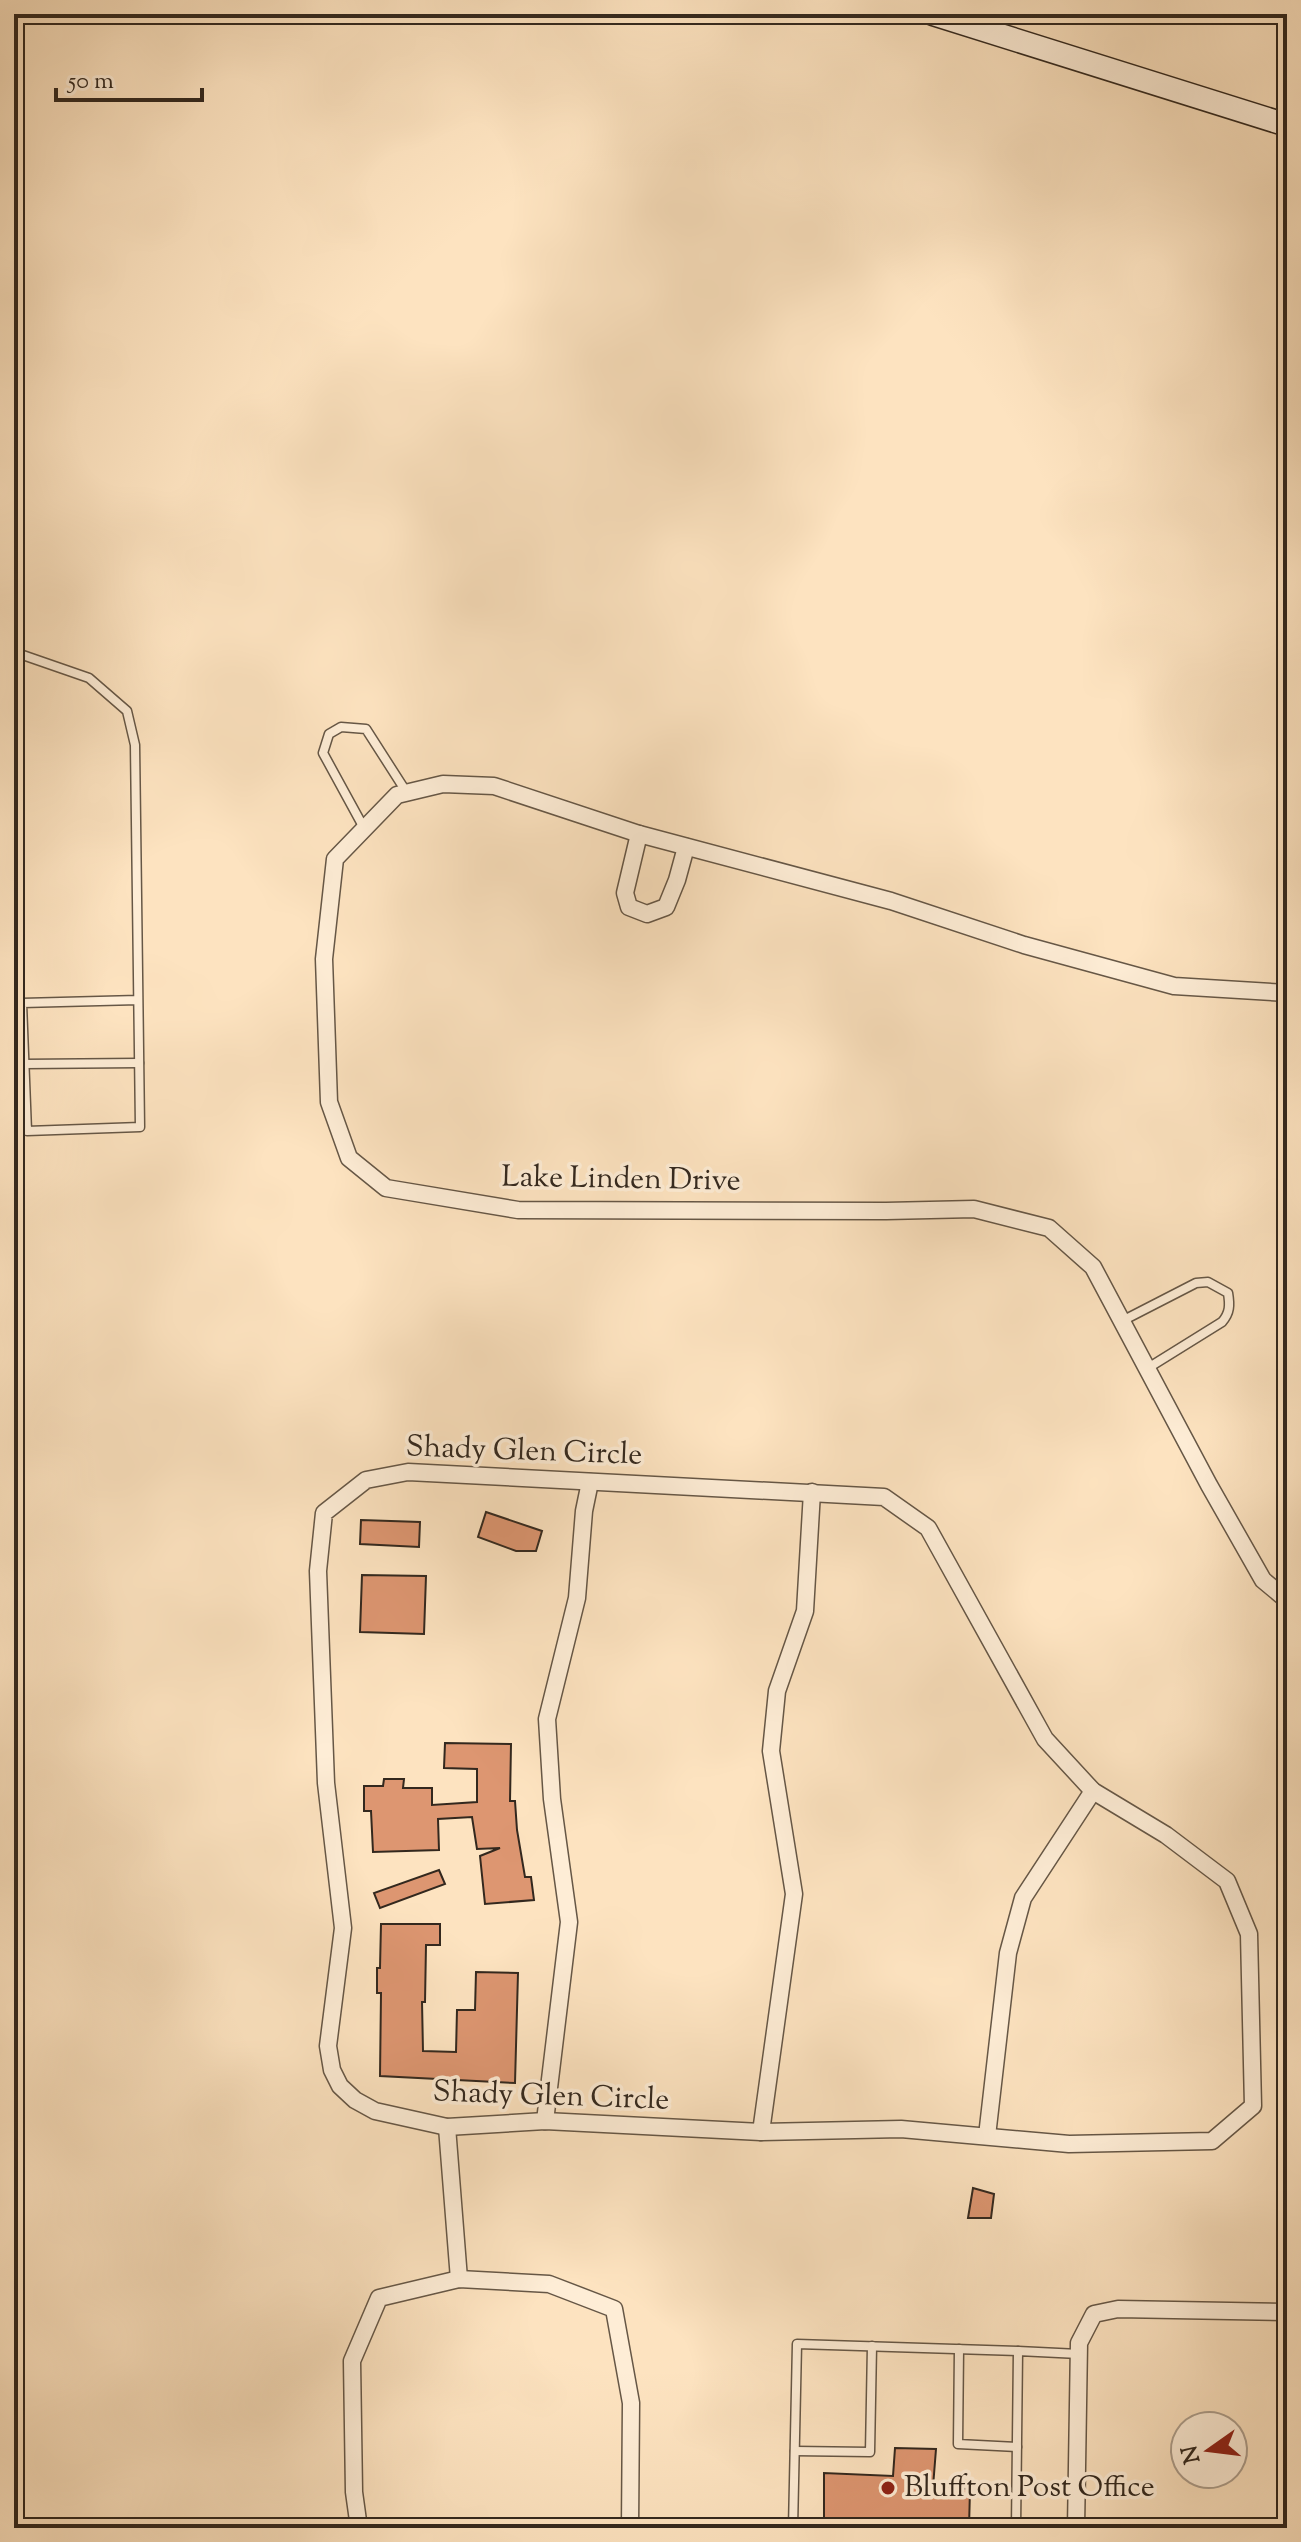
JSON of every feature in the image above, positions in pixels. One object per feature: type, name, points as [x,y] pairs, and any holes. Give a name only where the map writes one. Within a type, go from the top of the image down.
[{"type":"main road","points":[[933,14],[1287,125]]},
{"type":"street","name":"Lake Linden Drive","points":[[1287,993],[1174,986],[1024,945],[891,901],[639,834],[494,786],[443,784],[397,795],[335,859],[324,959],[329,1102],[349,1158],[386,1188],[518,1210],[974,1209],[1049,1228],[1093,1267],[1263,1580],[1287,1600]]},
{"type":"street","points":[[639,834],[625,893],[629,907],[647,914],[666,907],[686,847]]},
{"type":"street","name":"Shady Glen Circle","points":[[408,1472],[590,1482],[884,1497],[928,1528],[1045,1739],[1093,1791],[1166,1835],[1227,1881],[1249,1934],[1253,2106],[1212,2141],[1069,2144],[901,2129],[761,2132],[545,2121],[447,2127],[375,2111],[355,2100],[340,2086],[332,2070],[328,2046],[343,1928],[326,1783],[318,1571],[324,1513],[366,1480],[408,1472]]},
{"type":"street","points":[[545,2121],[569,1922],[552,1799],[547,1719],[577,1598],[584,1511],[590,1482]]},
{"type":"street","points":[[761,2132],[794,1894],[771,1751],[777,1691],[805,1611],[812,1492]]},
{"type":"street","points":[[987,2136],[1008,1953],[1023,1898],[1093,1791]]},
{"type":"street","points":[[447,2127],[459,2279]]},
{"type":"street","points":[[359,2528],[354,2492],[352,2361],[379,2298],[459,2279],[549,2284],[614,2309],[631,2403],[630,2528]]},
{"type":"street","points":[[1076,2528],[1079,2343],[1094,2314],[1118,2309],[1287,2312]]},
{"type":"lane","points":[[14,652],[89,678],[127,711],[135,745],[140,1127],[27,1131],[22,1003],[138,1000]]},
{"type":"lane","points":[[365,829],[323,753],[329,734],[341,727],[366,729],[407,793]]},
{"type":"lane","points":[[24,1064],[139,1063]]},
{"type":"lane","points":[[1122,1321],[1196,1283],[1208,1282],[1228,1293],[1230,1305],[1222,1322],[1147,1368]]},
{"type":"lane","points":[[793,2528],[797,2344],[1079,2354]]},
{"type":"lane","points":[[795,2451],[870,2452],[872,2346]]},
{"type":"lane","points":[[959,2349],[958,2444],[1017,2447]]},
{"type":"lane","points":[[1016,2528],[1018,2351]]},
{"type":"building","points":[[486,1512],[542,1531],[536,1551],[516,1551],[478,1537]]},
{"type":"building","points":[[361,1520],[420,1522],[419,1547],[360,1544]]},
{"type":"building","points":[[362,1575],[426,1576],[424,1634],[360,1632]]},
{"type":"building","points":[[445,1743],[511,1744],[510,1801],[515,1801],[525,1877],[531,1877],[534,1900],[485,1904],[480,1856],[500,1848],[477,1849],[472,1817],[438,1819],[439,1850],[373,1852],[371,1811],[364,1811],[364,1786],[383,1786],[384,1779],[404,1779],[403,1788],[432,1788],[432,1805],[477,1802],[477,1769],[444,1768]]},
{"type":"building","points":[[439,1870],[445,1884],[380,1908],[374,1893]]},
{"type":"building","points":[[381,1924],[440,1924],[440,1945],[426,1945],[423,2051],[456,2052],[457,2010],[475,2010],[476,1972],[518,1973],[515,2083],[380,2076],[381,1993],[377,1993],[377,1968],[380,1968]]},
{"type":"building","points":[[973,2188],[994,2194],[991,2218],[968,2218]]},
{"type":"building","name":"Bluffton Post Office","points":[[895,2448],[936,2449],[933,2487],[970,2489],[969,2528],[824,2528],[824,2473],[893,2476]]},
{"type":"place","name":"Bluffton Post Office","points":[[888,2488]]}]
